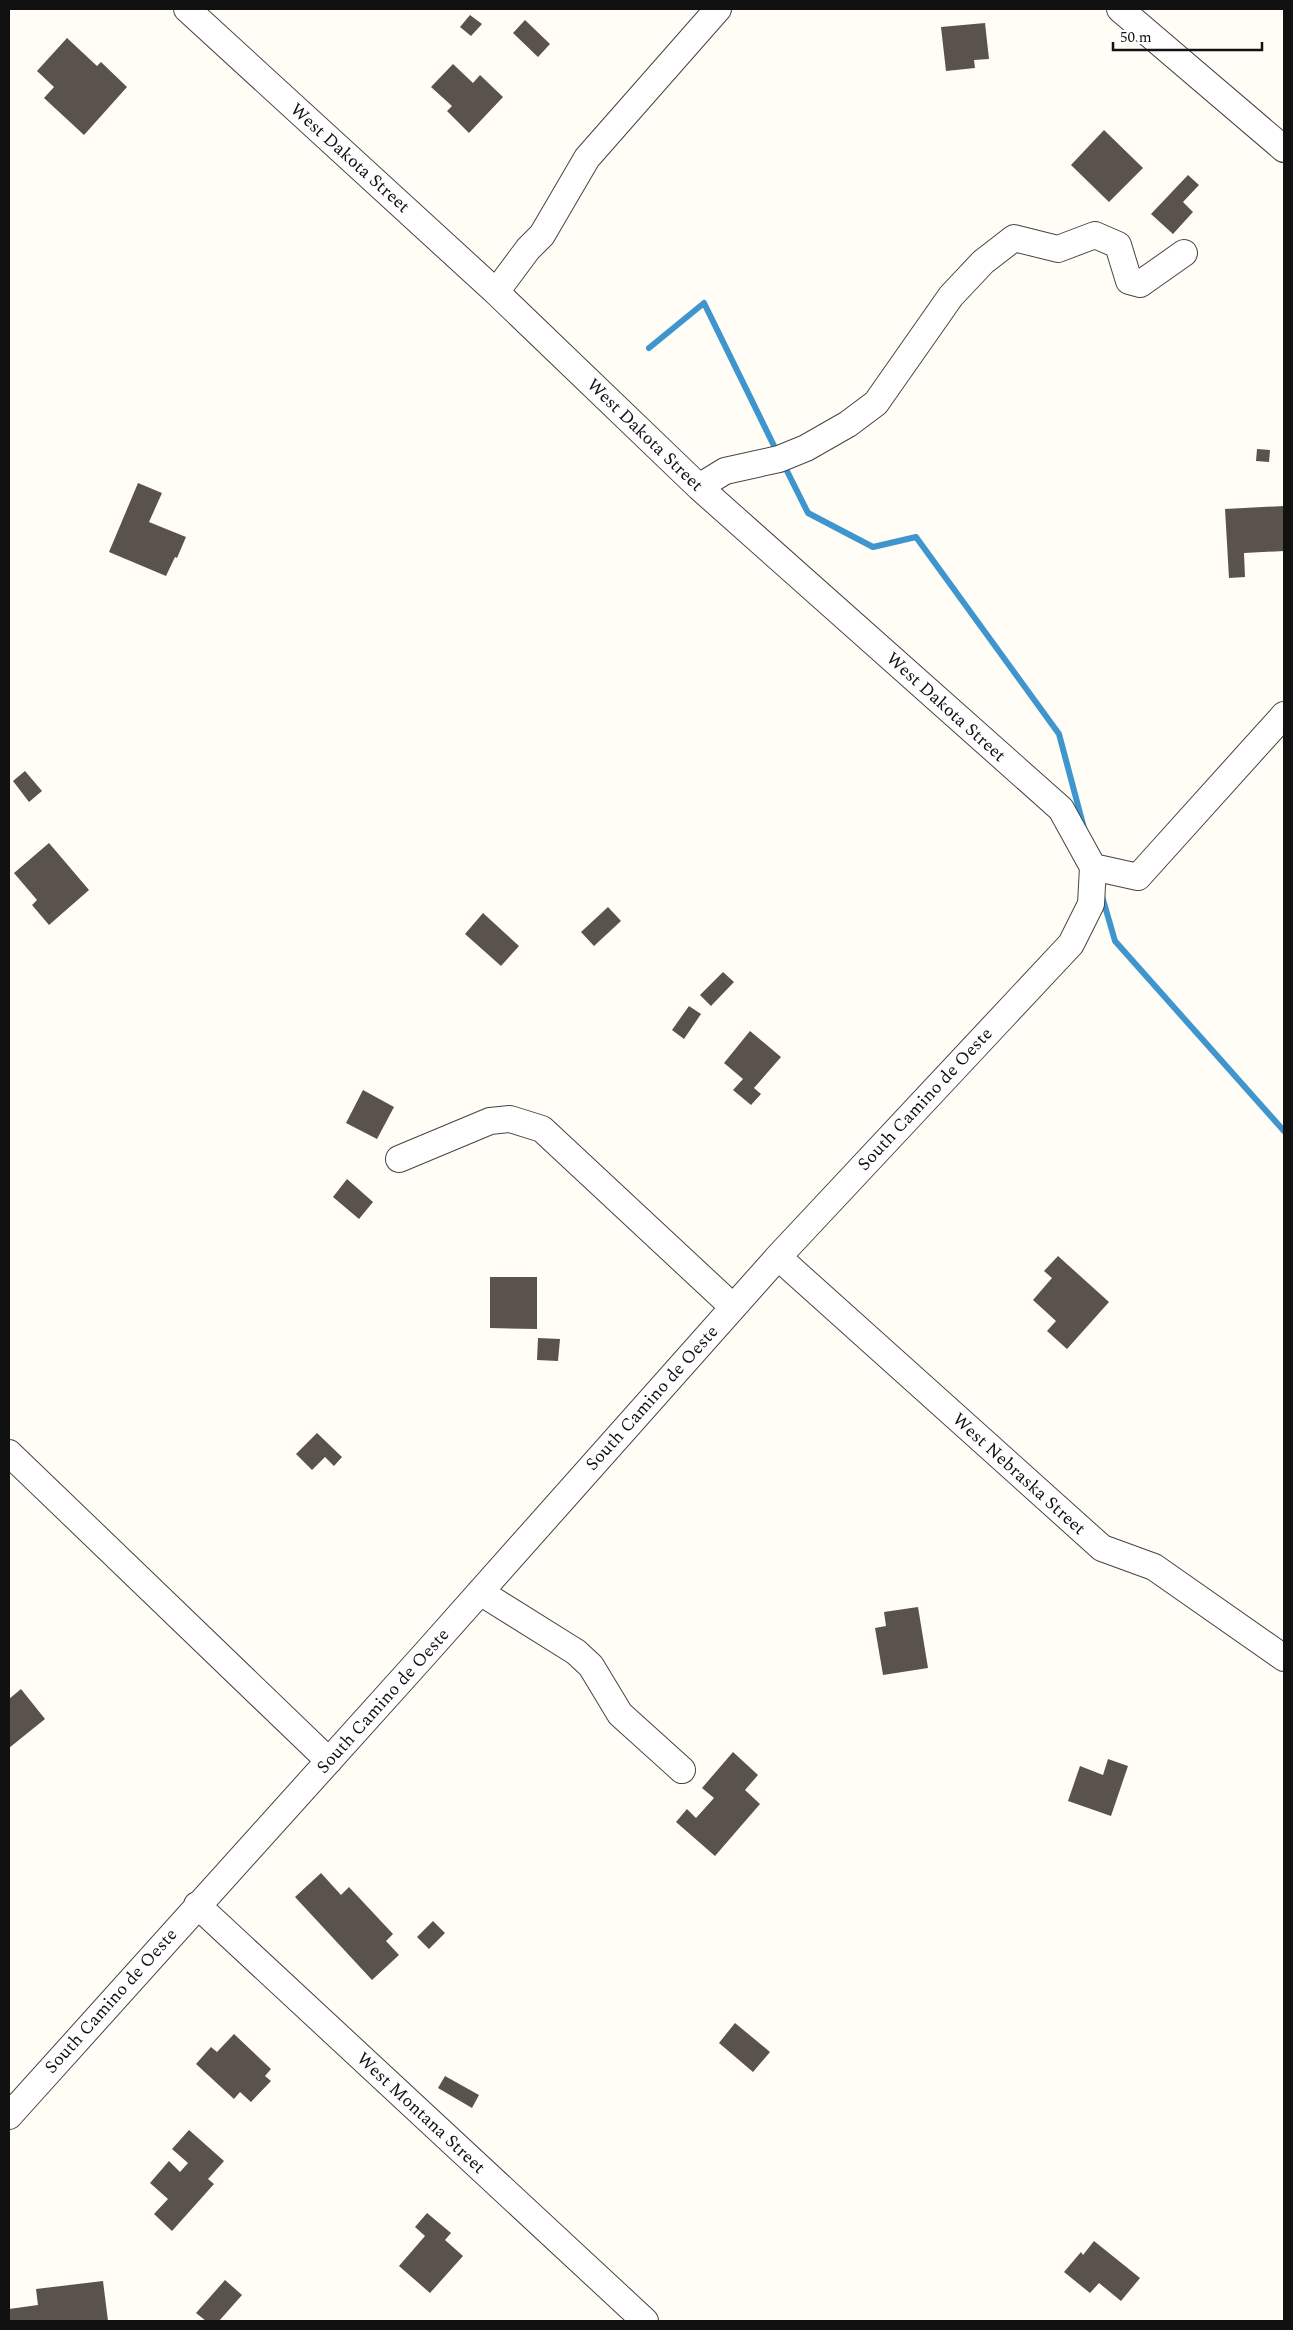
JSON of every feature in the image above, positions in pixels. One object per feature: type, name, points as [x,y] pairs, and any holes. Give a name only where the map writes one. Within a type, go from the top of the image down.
[{"type":"street","name":"West Dakota Street","points":[[187,9],[496,292],[699,487],[1061,809],[1093,867]]},
{"type":"street","points":[[496,292],[528,249],[542,235],[587,158],[718,9]]},
{"type":"street","points":[[1120,9],[1284,149]]},
{"type":"street","points":[[699,487],[725,470],[779,459],[806,448],[848,424],[876,403],[951,296],[983,262],[1014,238],[1058,249],[1095,234],[1118,245],[1129,281],[1140,284],[1184,253]]},
{"type":"street","points":[[1093,867],[1138,877],[1284,715]]},
{"type":"street","name":"South Camino de Oeste","points":[[9,2116],[778,1257],[1071,944],[1091,904],[1093,867]]},
{"type":"street","points":[[399,1158],[490,1121],[510,1119],[542,1130],[733,1307]]},
{"type":"street","name":"West Nebraska Street","points":[[778,1257],[1102,1548],[1154,1567],[1284,1658]]},
{"type":"street","points":[[9,1453],[329,1760]]},
{"type":"street","points":[[480,1592],[576,1652],[591,1666],[620,1714],[682,1770]]},
{"type":"street","name":"West Montana Street","points":[[197,1905],[645,2321]]},
{"type":"building","points":[[470,15],[482,24],[471,36],[460,27]]},
{"type":"building","points":[[525,20],[550,44],[538,57],[513,33]]},
{"type":"building","points":[[985,23],[989,59],[974,60],[975,68],[946,71],[941,27]]},
{"type":"building","points":[[67,38],[97,66],[101,62],[127,87],[84,135],[44,98],[54,87],[37,71]]},
{"type":"building","points":[[453,64],[473,83],[480,75],[503,97],[469,133],[447,111],[452,106],[431,87]]},
{"type":"building","points":[[1104,130],[1143,168],[1109,202],[1071,165]]},
{"type":"building","points":[[1188,175],[1199,185],[1183,202],[1193,212],[1173,234],[1151,214]]},
{"type":"building","points":[[1257,449],[1270,450],[1269,462],[1256,461]]},
{"type":"building","points":[[138,483],[162,493],[149,522],[186,537],[177,558],[175,557],[166,576],[109,552]]},
{"type":"building","points":[[1284,506],[1284,551],[1244,553],[1245,577],[1229,578],[1225,509]]},
{"type":"building","points":[[25,771],[42,791],[29,802],[13,781]]},
{"type":"building","points":[[49,843],[89,890],[49,925],[32,905],[37,900],[14,873]]},
{"type":"building","points":[[608,907],[621,921],[594,946],[581,932]]},
{"type":"building","points":[[483,913],[519,946],[501,966],[465,934]]},
{"type":"building","points":[[723,972],[734,982],[711,1006],[700,995]]},
{"type":"building","points":[[689,1006],[701,1014],[684,1039],[672,1030]]},
{"type":"building","points":[[750,1031],[781,1057],[754,1088],[761,1094],[751,1105],[733,1090],[743,1079],[724,1063]]},
{"type":"building","points":[[363,1090],[394,1107],[377,1139],[346,1123]]},
{"type":"building","points":[[347,1179],[373,1202],[359,1219],[333,1197]]},
{"type":"building","points":[[1058,1256],[1109,1302],[1067,1349],[1047,1331],[1056,1321],[1033,1300],[1052,1278],[1044,1271]]},
{"type":"building","points":[[490,1277],[537,1277],[537,1329],[490,1328]]},
{"type":"building","points":[[538,1338],[560,1339],[558,1361],[537,1360]]},
{"type":"building","points":[[317,1433],[342,1457],[334,1466],[325,1457],[312,1470],[296,1454]]},
{"type":"building","points":[[918,1607],[928,1668],[883,1675],[875,1628],[886,1626],[884,1612]]},
{"type":"building","points":[[21,1689],[45,1719],[9,1748],[9,1699]]},
{"type":"building","points":[[733,1752],[758,1775],[745,1790],[760,1804],[715,1856],[676,1822],[687,1809],[696,1818],[714,1798],[702,1788]]},
{"type":"building","points":[[1108,1759],[1128,1766],[1111,1816],[1068,1801],[1080,1766],[1103,1775]]},
{"type":"building","points":[[321,1873],[341,1895],[349,1887],[393,1934],[386,1941],[399,1955],[372,1980],[295,1897]]},
{"type":"building","points":[[433,1921],[445,1933],[429,1949],[417,1937]]},
{"type":"building","points":[[735,2023],[770,2052],[753,2072],[719,2043]]},
{"type":"building","points":[[234,2034],[271,2069],[265,2076],[271,2081],[251,2102],[240,2092],[234,2099],[196,2064],[211,2047],[217,2052]]},
{"type":"building","points":[[445,2076],[479,2095],[472,2108],[438,2088]]},
{"type":"building","points":[[189,2130],[224,2161],[208,2179],[214,2184],[172,2231],[154,2214],[168,2199],[150,2183],[169,2161],[180,2172],[188,2163],[172,2149]]},
{"type":"building","points":[[427,2213],[451,2233],[445,2240],[463,2256],[430,2293],[399,2266],[425,2236],[415,2227]]},
{"type":"building","points":[[1094,2241],[1140,2278],[1121,2301],[1099,2283],[1090,2293],[1064,2272],[1081,2252],[1083,2255]]},
{"type":"building","points":[[225,2280],[242,2295],[219,2321],[206,2321],[196,2313]]},
{"type":"building","points":[[103,2281],[108,2321],[10,2321],[9,2309],[38,2305],[36,2289]]},
{"type":"waterway","points":[[649,348],[704,303],[778,454]]},
{"type":"waterway","points":[[783,463],[808,513],[873,547],[916,537],[1059,734],[1084,828]]},
{"type":"waterway","points":[[1102,896],[1115,941],[1284,1131]]}]
